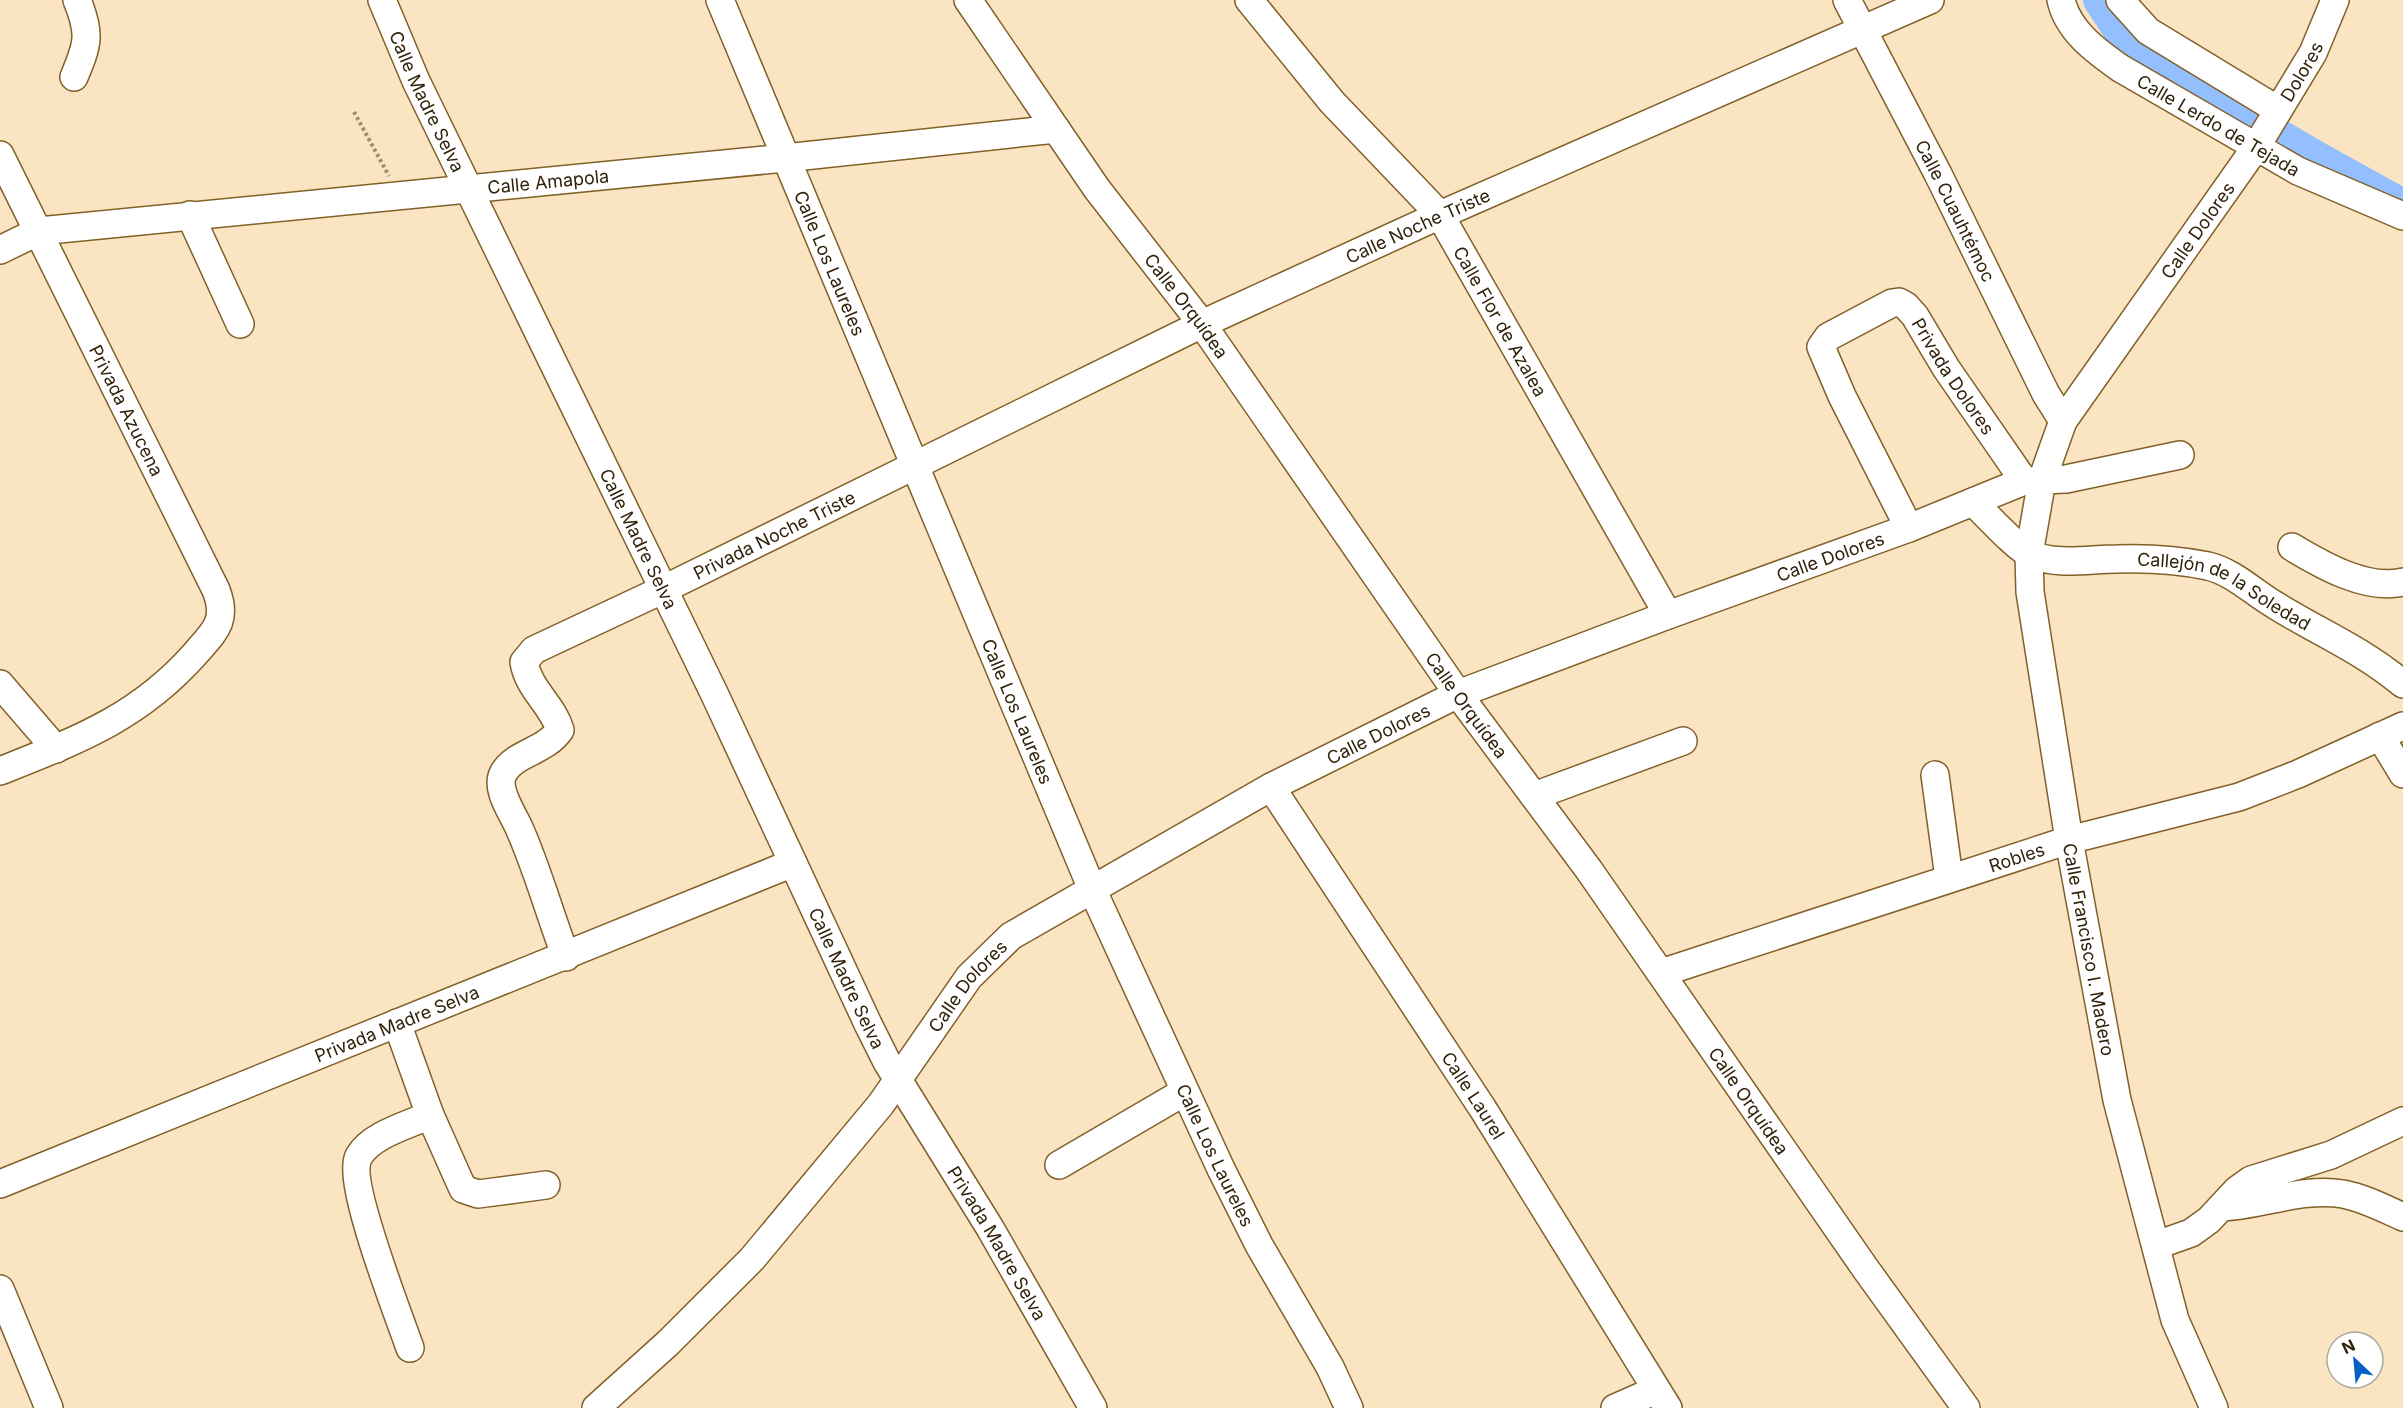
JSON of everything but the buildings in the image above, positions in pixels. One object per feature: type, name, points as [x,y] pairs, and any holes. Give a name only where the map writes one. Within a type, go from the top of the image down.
[{"type":"street","points":[[74,77],[87,47],[88,32],[77,0]]},
{"type":"street","name":"Calle Madre Selva","points":[[382,0],[416,81],[793,863],[886,1062],[898,1077]]},
{"type":"street","name":"Calle Los Laureles","points":[[720,0],[1092,889],[1184,1092],[1259,1245],[1329,1367],[1349,1408]]},
{"type":"street","name":"Calle Orquídea","points":[[968,0],[1097,189],[1202,324],[1458,694],[1661,973],[1865,1268],[1966,1408]]},
{"type":"street","name":"Calle Flor de Azalea","points":[[1249,0],[1332,102],[1440,215],[1668,615]]},
{"type":"street","name":"Calle Cuauhtémoc","points":[[1847,0],[1938,174],[2046,394],[2063,421]]},
{"type":"street","name":"Calle Noche Triste","points":[[914,465],[1202,324],[1440,215],[1930,0]]},
{"type":"street","name":"Calle Lerdo de Tejada","points":[[2061,0],[2077,31],[2092,49],[2120,68],[2267,128],[2298,171],[2403,216]]},
{"type":"street","points":[[2120,0],[2148,31],[2267,128]]},
{"type":"street","name":"Dolores","points":[[2267,128],[2313,52],[2335,0]]},
{"type":"street","name":"Calle Dolores","points":[[596,1408],[669,1343],[752,1259],[854,1139],[969,977],[1011,936],[1271,787],[1458,694],[2033,481],[2063,421],[2267,128]]},
{"type":"street","name":"Calle Amapola","points":[[0,250],[39,231],[785,158],[1056,129]]},
{"type":"street","name":"Privada Azucena","points":[[0,155],[221,603],[220,621],[213,634],[150,699],[107,726],[0,771]]},
{"type":"street","points":[[190,215],[240,324]]},
{"type":"street","name":"Privada Dolores","points":[[1909,528],[1822,354],[1821,347],[1828,337],[1892,303],[1899,302],[1906,306],[1925,331],[1946,368],[2033,481]]},
{"type":"street","points":[[2033,481],[2066,479],[2180,455]]},
{"type":"street","name":"Privada Noche Triste","points":[[566,957],[521,831],[501,787],[502,776],[508,767],[553,740],[560,730],[557,718],[538,694],[526,672],[524,662],[534,650],[662,590],[914,465]]},
{"type":"street","name":"Calle Francisco I. Madero","points":[[2033,481],[2028,554],[2039,659],[2069,840],[2117,1100],[2175,1320],[2214,1408]]},
{"type":"street","points":[[1972,502],[2028,554]]},
{"type":"street","points":[[2292,547],[2319,563],[2350,576],[2391,585],[2403,582]]},
{"type":"street","name":"Callejón de la Soledad","points":[[2028,554],[2070,561],[2120,558],[2182,562],[2210,567],[2232,576],[2275,605],[2346,643],[2403,684]]},
{"type":"street","points":[[0,684],[56,749]]},
{"type":"street","points":[[2392,731],[2403,774]]},
{"type":"street","name":"Robles","points":[[1661,973],[2069,840],[2239,797],[2298,774],[2392,731]]},
{"type":"street","points":[[1534,796],[1683,741]]},
{"type":"street","points":[[1935,775],[1949,879]]},
{"type":"street","name":"Calle Laurel","points":[[1271,787],[1483,1109],[1662,1399]]},
{"type":"street","name":"Privada Madre Selva","points":[[0,1184],[566,957],[793,863]]},
{"type":"street","points":[[397,1023],[430,1115],[458,1181],[470,1193],[546,1185]]},
{"type":"street","name":"Privada Madre Selva","points":[[898,1077],[990,1228],[1093,1408]]},
{"type":"street","points":[[1059,1166],[1184,1092]]},
{"type":"street","points":[[410,1348],[361,1203],[356,1171],[358,1156],[370,1144],[430,1115]]},
{"type":"street","points":[[2157,1245],[2191,1233],[2223,1207],[2237,1190],[2252,1180],[2331,1155],[2403,1120]]},
{"type":"street","points":[[2223,1207],[2262,1203],[2301,1195],[2341,1193],[2364,1199],[2403,1218]]},
{"type":"street","points":[[0,1289],[49,1408]]},
{"type":"street","points":[[1615,1408],[1662,1399]]},
{"type":"path","points":[[354,112],[399,195]]},
{"type":"waterway","points":[[2100,0],[2133,50],[2318,159],[2403,206]]}]
